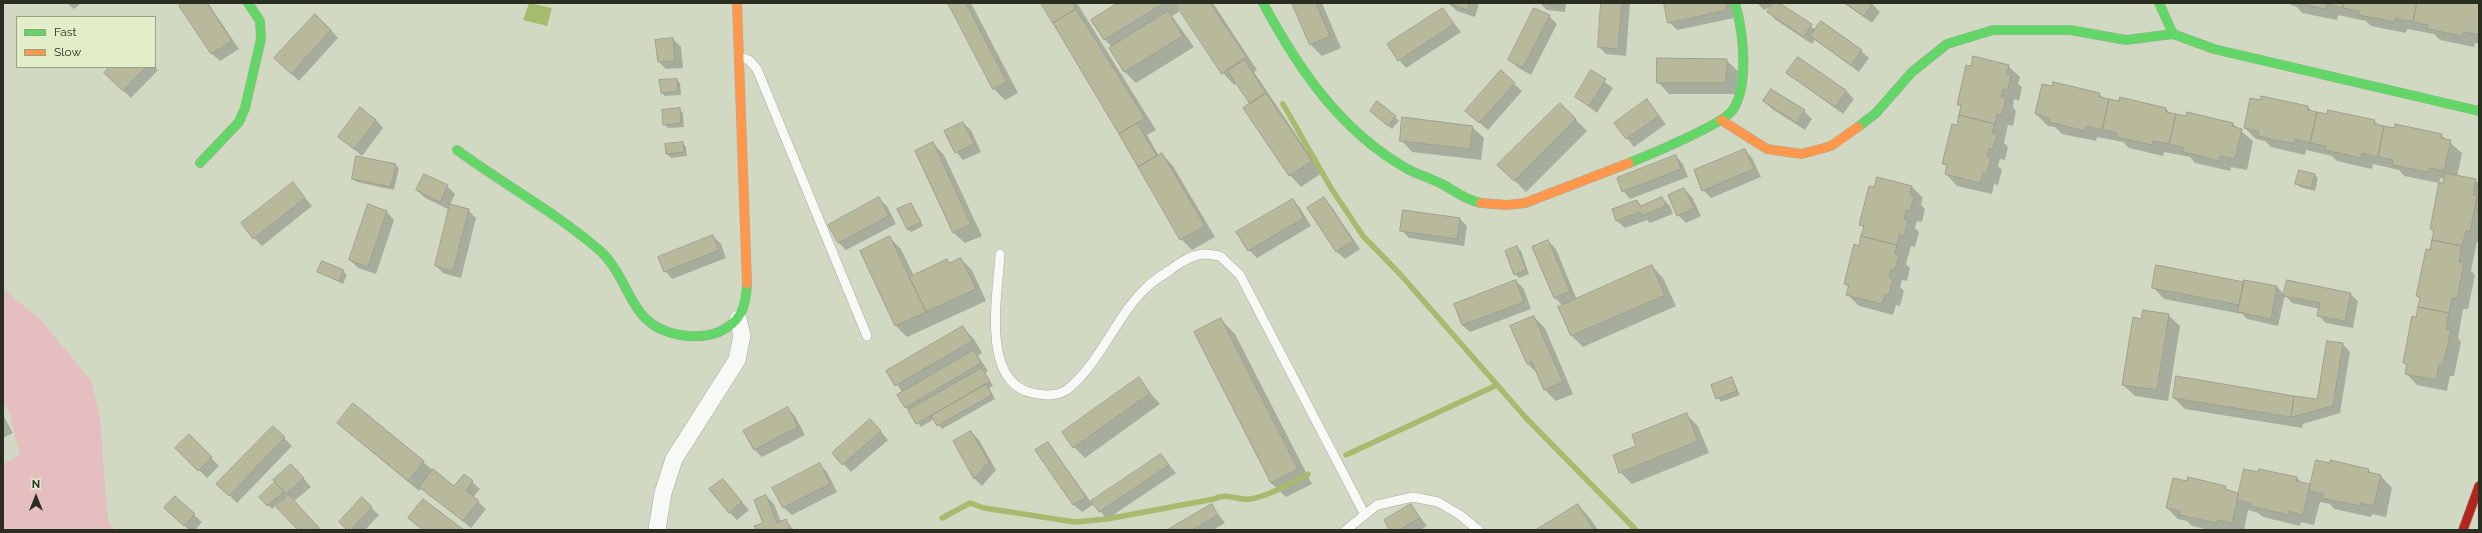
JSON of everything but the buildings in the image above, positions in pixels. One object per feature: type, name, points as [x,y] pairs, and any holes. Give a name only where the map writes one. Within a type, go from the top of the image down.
[{"type":"street","points":[[200,163],[239,122],[245,108],[261,39],[260,21],[248,3]]},
{"type":"street","points":[[457,150],[600,251],[620,276],[635,310],[645,322],[662,331],[703,337],[727,329],[742,316],[747,301],[748,276],[737,3]]},
{"type":"street","points":[[1263,3],[1295,61],[1355,131],[1384,155],[1406,168],[1477,202],[1524,204],[1550,196],[1668,146],[1721,120],[1731,112],[1740,91],[1743,55],[1735,3]]},
{"type":"street","points":[[2159,3],[2173,34]]},
{"type":"street","points":[[1721,120],[1767,149],[1802,154],[1831,146],[1876,113],[1912,72],[1947,44],[1993,30],[2070,30],[2126,40],[2173,34],[2214,49],[2479,111]]},
{"type":"street","points":[[657,530],[663,493],[674,459],[737,360],[742,335],[738,319]]},
{"type":"street","points":[[2463,530],[2479,486]]},
{"type":"lane","points":[[739,57],[749,60],[757,69],[866,336]]},
{"type":"lane","points":[[1000,254],[996,328],[997,350],[1001,366],[1014,386],[1027,392],[1042,395],[1056,394],[1067,389],[1086,368],[1148,286],[1183,261],[1202,254],[1220,256],[1240,275],[1365,515]]},
{"type":"lane","points":[[1346,530],[1377,505],[1413,497],[1438,502],[1460,515],[1478,530]]},
{"type":"shaded area","points":[[529,3],[552,8],[547,26],[523,20]]},
{"type":"shaded area","points":[[3,289],[41,320],[92,382],[100,420],[108,522],[115,530],[3,530],[3,465],[20,454],[9,412],[3,403]]},
{"type":"waterway","points":[[1283,104],[1331,188],[1363,236],[1400,274],[1526,418],[1636,530]]},
{"type":"waterway","points":[[1346,455],[1497,385]]},
{"type":"waterway","points":[[942,518],[970,503],[984,508],[1075,522],[1107,519],[1224,496],[1250,499],[1280,489],[1308,474]]},
{"type":"traffic: fast","points":[[200,163],[239,122],[245,108],[261,39],[260,21],[248,3]]},
{"type":"traffic: fast","points":[[1263,3],[1291,51],[1322,95],[1340,116],[1359,134],[1381,152],[1408,169],[1440,183],[1470,200],[1481,203]]},
{"type":"traffic: fast","points":[[1629,163],[1667,147],[1714,124],[1732,111],[1738,100],[1743,73],[1742,42],[1735,3]]},
{"type":"traffic: fast","points":[[2159,3],[2173,34],[2214,49],[2479,111]]},
{"type":"traffic: fast","points":[[1858,127],[1876,113],[1912,72],[1947,44],[1993,30],[2070,30],[2126,40],[2173,34]]},
{"type":"traffic: fast","points":[[457,150],[547,210],[598,249],[618,274],[640,312],[649,322],[662,330],[690,336],[709,335],[719,332],[733,324],[741,313],[744,307],[747,284]]},
{"type":"traffic: slow","points":[[737,3],[747,284]]},
{"type":"traffic: slow","points":[[1721,120],[1767,149],[1802,154],[1831,146],[1858,127]]},
{"type":"traffic: slow","points":[[1481,203],[1507,205],[1525,203],[1629,163]]},
{"type":"traffic: jam","points":[[2463,530],[2479,486]]}]
